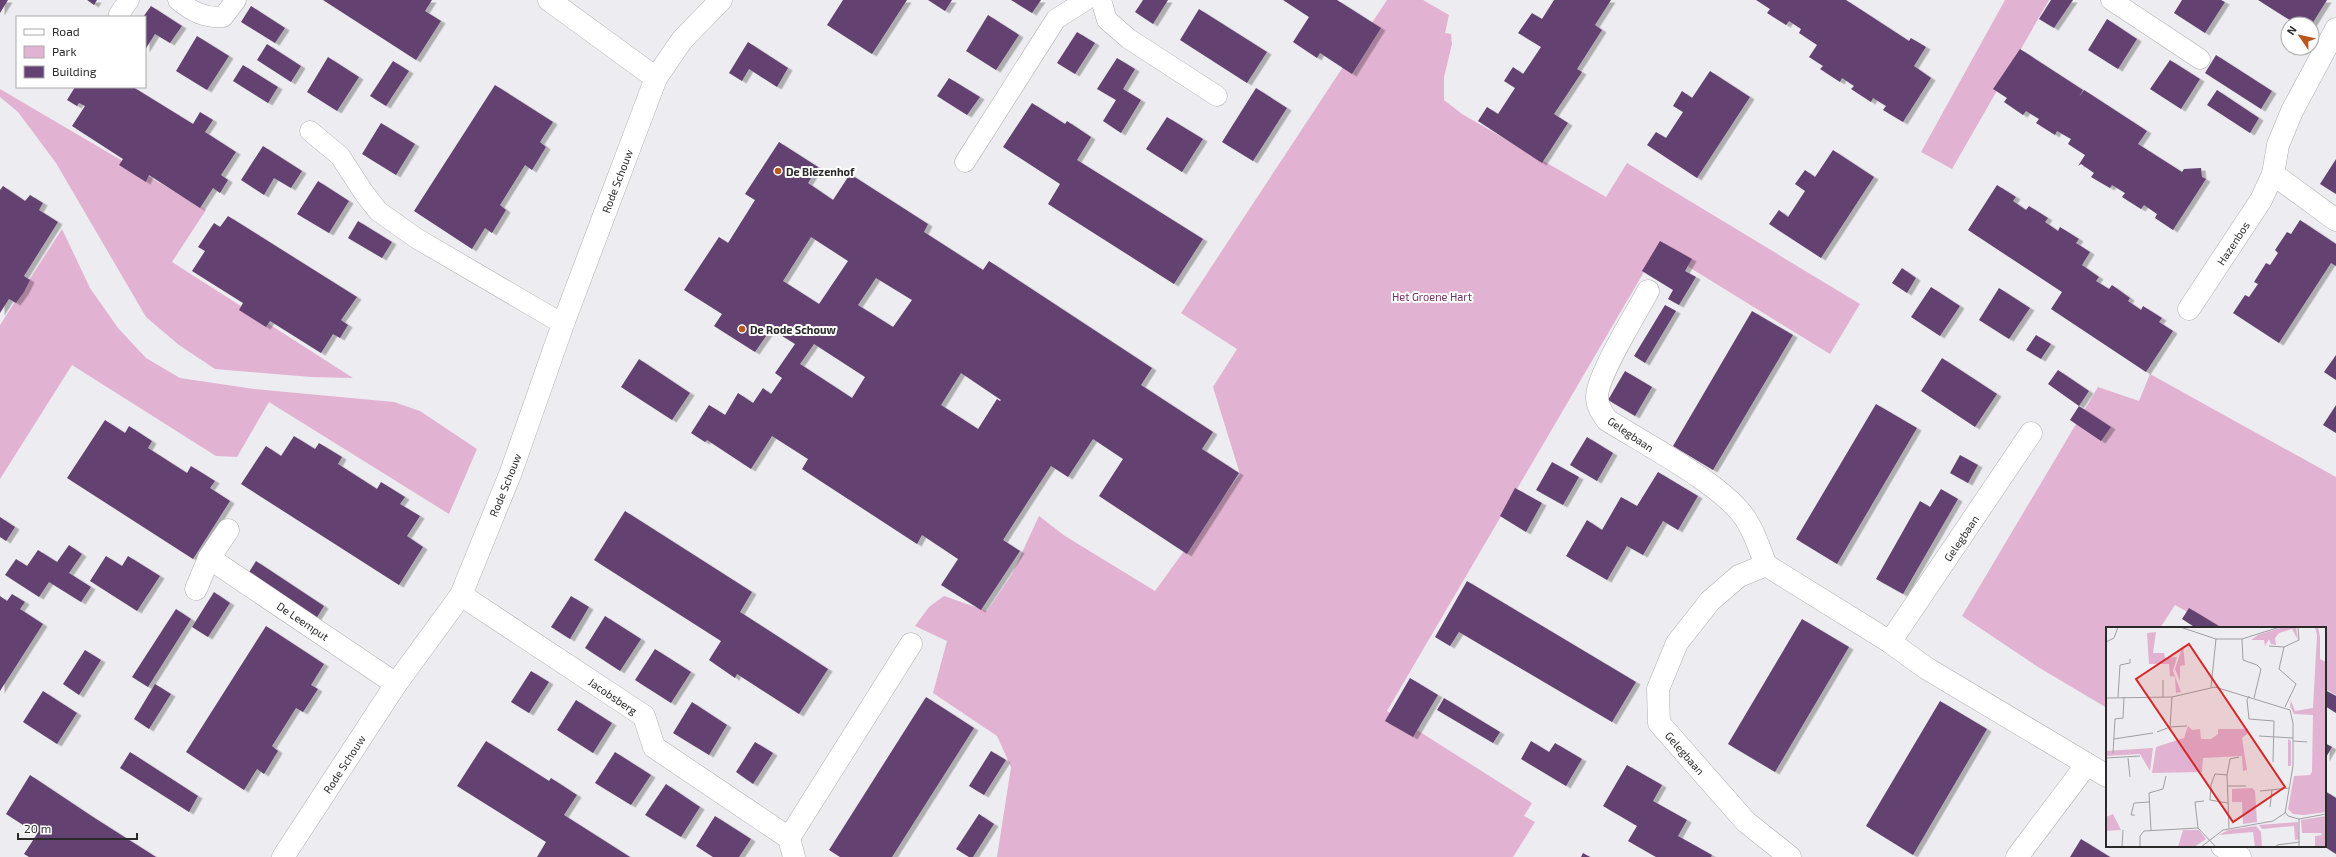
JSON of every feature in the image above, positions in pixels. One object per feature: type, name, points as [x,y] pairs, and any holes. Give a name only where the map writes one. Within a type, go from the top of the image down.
[{"type":"street","points":[[549,0],[656,78]]},
{"type":"street","name":"Rode Schouw","points":[[283,857],[396,684],[461,595],[512,472],[563,324],[656,78],[682,40],[721,0]]},
{"type":"street","name":"Hazenbos","points":[[2189,309],[2261,200],[2273,174],[2278,145],[2292,111],[2336,29]]},
{"type":"street","points":[[2273,174],[2336,220]]},
{"type":"street","name":"Gelegbaan","points":[[1648,291],[1600,379],[1597,397],[1599,408],[1607,420],[1712,486],[1733,503],[1748,522],[1766,565],[1739,576],[1716,596],[1677,643],[1658,689],[1660,723],[1746,822],[1790,857]]},
{"type":"street","name":"Gelegbaan","points":[[1890,642],[2031,433]]},
{"type":"street","points":[[196,589],[209,558],[228,530]]},
{"type":"street","name":"De Leemput","points":[[209,558],[396,684]]},
{"type":"street","points":[[1766,565],[1890,642],[1926,668],[2106,775]]},
{"type":"street","name":"Jacobsberg","points":[[461,595],[644,716],[654,747],[792,848],[911,644]]},
{"type":"street","points":[[2017,857],[2087,764]]},
{"type":"street","points":[[2224,847],[2240,857]]},
{"type":"lane","points":[[178,0],[187,8],[209,17],[223,17],[236,0]]},
{"type":"lane","points":[[965,162],[1056,19],[1086,0]]},
{"type":"lane","points":[[1101,0],[1107,20],[1129,39],[1218,96]]},
{"type":"lane","points":[[2111,0],[2200,59]]},
{"type":"lane","points":[[310,131],[340,156],[364,194],[378,210],[416,238],[563,324]]},
{"type":"green space","name":"Het Groene Hart","points":[[1387,0],[1423,0],[1449,15],[1445,33],[1451,34],[1452,44],[1444,77],[1444,100],[1462,114],[1606,197],[1627,163],[1860,304],[1830,354],[1658,248],[1387,711],[1532,803],[1524,816],[1535,822],[1513,857],[997,857],[1011,767],[997,736],[933,693],[947,641],[915,626],[929,607],[944,596],[987,611],[1012,574],[1039,516],[1065,536],[1155,591],[1240,474],[1213,387],[1237,349],[1181,313]]},
{"type":"green space","points":[[2005,0],[2049,0],[1952,169],[1921,152]]},
{"type":"green space","points":[[0,89],[206,210],[172,262],[353,378],[311,377],[215,369],[179,345],[146,317],[56,163],[18,112],[0,97]]},
{"type":"green space","points":[[62,229],[90,288],[118,328],[146,358],[180,378],[254,389],[394,402],[420,411],[477,449],[449,514],[269,402],[237,457],[216,456],[72,365],[0,479],[0,325]]},
{"type":"green space","points":[[2150,374],[2336,477],[2336,695],[2326,690],[2326,627],[2214,627],[2175,605],[2161,627],[2106,627],[2106,707],[2038,667],[1962,616],[2098,387],[2139,401]]},
{"type":"building","points":[[0,0],[8,0],[0,13]]},
{"type":"building","points":[[87,0],[97,0],[94,5]]},
{"type":"building","points":[[323,0],[432,0],[425,11],[441,21],[416,60]]},
{"type":"building","points":[[843,0],[907,0],[872,54],[827,25]]},
{"type":"building","points":[[928,0],[952,0],[945,11]]},
{"type":"building","points":[[1011,0],[1041,0],[1032,13]]},
{"type":"building","points":[[1143,0],[1168,0],[1153,24],[1135,12]]},
{"type":"building","points":[[1283,0],[1337,0],[1381,28],[1352,74],[1320,53],[1317,58],[1293,42],[1309,17]]},
{"type":"building","points":[[1554,0],[1611,0],[1595,25],[1602,30],[1577,69],[1582,72],[1554,114],[1568,123],[1542,163],[1478,121],[1487,107],[1498,114],[1515,88],[1504,81],[1513,67],[1523,74],[1541,47],[1518,33],[1532,13],[1542,19]]},
{"type":"building","points":[[1756,0],[1846,0],[1909,41],[1911,38],[1926,47],[1914,66],[1931,78],[1903,122],[1883,110],[1886,106],[1873,98],[1871,102],[1851,89],[1854,86],[1842,78],[1840,82],[1820,69],[1823,66],[1809,57],[1817,45],[1799,33],[1801,29],[1789,21],[1786,25],[1767,13],[1770,9]]},
{"type":"building","points":[[2051,0],[2073,0],[2054,28],[2039,19]]},
{"type":"building","points":[[2182,0],[2221,0],[2225,2],[2205,33],[2174,13]]},
{"type":"building","points":[[2258,0],[2327,0],[2317,16],[2283,16]]},
{"type":"building","points":[[151,6],[182,26],[170,43],[155,34],[146,48],[146,16],[144,16]]},
{"type":"building","points":[[251,6],[285,28],[275,43],[241,22]]},
{"type":"building","points":[[1199,9],[1267,52],[1247,83],[1180,40]]},
{"type":"building","points":[[988,15],[1019,35],[996,70],[966,51]]},
{"type":"building","points":[[2107,19],[2137,39],[2118,69],[2088,50]]},
{"type":"building","points":[[1077,32],[1095,43],[1075,74],[1057,63]]},
{"type":"building","points":[[197,36],[229,56],[207,90],[176,71]]},
{"type":"building","points":[[748,42],[788,68],[777,87],[749,69],[742,81],[729,73]]},
{"type":"building","points":[[267,44],[301,66],[291,82],[257,60]]},
{"type":"building","points":[[2020,49],[2083,90],[2079,97],[2084,90],[2147,131],[2138,144],[2182,172],[2184,169],[2201,168],[2202,177],[2206,179],[2173,230],[2155,218],[2157,214],[2144,205],[2141,209],[2122,197],[2125,193],[2112,185],[2110,188],[2091,177],[2094,173],[2081,164],[2078,166],[2085,155],[2068,144],[2071,139],[2057,131],[2055,135],[2036,123],[2039,119],[2026,111],[2023,115],[2004,102],[2007,98],[1993,89]]},
{"type":"building","points":[[2216,55],[2272,91],[2261,109],[2205,73]]},
{"type":"building","points":[[328,57],[359,77],[337,111],[307,92]]},
{"type":"building","points":[[1117,58],[1135,69],[1123,89],[1141,100],[1121,133],[1103,121],[1116,100],[1097,89]]},
{"type":"building","points":[[2170,60],[2200,79],[2181,109],[2150,89]]},
{"type":"building","points":[[393,61],[409,71],[386,106],[370,96]]},
{"type":"building","points":[[243,65],[278,87],[268,103],[233,81]]},
{"type":"building","points":[[1710,71],[1750,97],[1697,178],[1647,145],[1656,132],[1666,138],[1683,112],[1673,106],[1682,91],[1692,98]]},
{"type":"building","points":[[949,78],[980,97],[967,115],[937,96]]},
{"type":"building","points":[[495,85],[553,122],[540,142],[546,147],[532,170],[525,165],[500,205],[506,210],[492,233],[485,228],[472,249],[414,211]]},
{"type":"building","points":[[74,88],[135,88],[193,124],[200,112],[213,120],[205,132],[236,152],[221,175],[228,180],[220,193],[213,188],[200,208],[149,175],[146,182],[119,165],[123,159],[72,126],[85,106],[79,103],[77,106],[67,100]]},
{"type":"building","points":[[1256,88],[1287,108],[1253,161],[1222,142]]},
{"type":"building","points":[[2217,90],[2259,118],[2250,133],[2207,105]]},
{"type":"building","points":[[1032,103],[1065,124],[1067,121],[1091,137],[1077,160],[1203,239],[1174,284],[1048,204],[1060,184],[1003,147]]},
{"type":"building","points":[[1167,117],[1203,139],[1182,172],[1146,149]]},
{"type":"building","points":[[381,123],[415,144],[396,175],[362,154]]},
{"type":"building","points":[[779,142],[818,167],[808,183],[833,200],[850,174],[928,224],[924,232],[983,270],[989,261],[1152,368],[1141,385],[1213,432],[1202,449],[1239,473],[1187,554],[1099,496],[1123,459],[1093,439],[1068,477],[1051,466],[1003,540],[1020,551],[981,610],[941,585],[958,559],[922,535],[917,544],[802,469],[808,459],[772,436],[751,469],[707,440],[705,442],[691,433],[709,405],[725,415],[738,393],[753,403],[763,388],[771,394],[782,378],[775,373],[795,344],[771,329],[755,352],[714,326],[722,314],[684,290],[719,237],[728,243],[755,200],[745,194]],"holes":[[[811,237],[848,261],[819,304],[783,281]],[[876,278],[912,300],[893,327],[858,305]],[[814,344],[865,377],[852,398],[800,364]],[[961,373],[1001,400],[1000,401],[997,399],[978,429],[941,405]]]},
{"type":"building","points":[[263,146],[302,171],[291,188],[274,178],[264,195],[241,180]]},
{"type":"building","points":[[1833,150],[1874,177],[1821,258],[1769,224],[1779,210],[1788,217],[1805,191],[1795,184],[1805,170],[1815,177]]},
{"type":"building","points":[[2336,159],[2336,194],[2320,184]]},
{"type":"building","points":[[318,181],[349,201],[329,233],[297,214]]},
{"type":"building","points":[[1997,185],[2016,197],[2013,201],[2026,210],[2029,206],[2048,218],[2045,222],[2058,231],[2060,227],[2079,239],[2076,243],[2090,252],[2082,265],[2099,277],[2096,281],[2109,289],[2112,285],[2130,298],[2128,301],[2141,310],[2143,306],[2162,318],[2159,322],[2173,331],[2146,372],[2051,309],[2062,292],[1968,230]]},
{"type":"building","points":[[3,186],[25,201],[30,195],[43,203],[39,210],[58,222],[24,276],[30,280],[24,292],[16,303],[9,299],[0,313],[0,190]]},
{"type":"building","points":[[228,216],[357,297],[341,320],[348,325],[340,338],[333,334],[321,353],[270,321],[266,327],[239,310],[243,303],[192,271],[205,251],[198,247],[214,223],[220,227]]},
{"type":"building","points":[[2300,220],[2336,244],[2336,266],[2331,263],[2279,343],[2233,313],[2245,295],[2249,297],[2258,284],[2254,282],[2266,263],[2270,265],[2278,253],[2275,250],[2287,232],[2291,234]]},
{"type":"building","points":[[358,221],[392,242],[382,258],[348,238]]},
{"type":"building","points":[[1660,241],[1692,259],[1685,271],[1696,277],[1679,305],[1668,299],[1673,290],[1642,271]]},
{"type":"building","points":[[1902,268],[1916,278],[1907,293],[1892,283]]},
{"type":"building","points":[[1931,287],[1960,306],[1940,336],[1911,317]]},
{"type":"building","points":[[1999,288],[2030,308],[2009,339],[1979,320]]},
{"type":"building","points":[[1665,305],[1676,311],[1645,363],[1634,356]]},
{"type":"building","points":[[1752,311],[1793,335],[1713,470],[1673,446]]},
{"type":"building","points":[[2036,335],[2051,344],[2041,359],[2026,350]]},
{"type":"building","points":[[2336,355],[2336,380],[2324,372]]},
{"type":"building","points":[[1942,358],[1997,394],[1975,427],[1921,391]]},
{"type":"building","points":[[639,359],[690,393],[672,420],[621,387]]},
{"type":"building","points":[[2058,370],[2089,391],[2079,406],[2048,384]]},
{"type":"building","points":[[1625,371],[1652,387],[1635,416],[1608,400]]},
{"type":"building","points":[[1876,404],[1917,428],[1837,564],[1796,539]]},
{"type":"building","points":[[2336,405],[2336,433],[2323,425]]},
{"type":"building","points":[[2079,406],[2111,427],[2101,441],[2070,420]]},
{"type":"building","points":[[105,420],[125,433],[129,426],[152,441],[148,448],[187,473],[191,466],[215,481],[210,488],[230,501],[193,559],[67,478]]},
{"type":"building","points":[[294,436],[315,449],[319,443],[342,457],[338,464],[377,489],[381,482],[405,497],[400,504],[420,516],[407,536],[423,547],[399,585],[241,484],[266,446],[281,456]]},
{"type":"building","points":[[1587,437],[1613,453],[1597,481],[1570,465]]},
{"type":"building","points":[[1960,455],[1978,465],[1968,483],[1950,473]]},
{"type":"building","points":[[1552,462],[1579,477],[1563,505],[1536,490]]},
{"type":"building","points":[[1658,472],[1698,496],[1678,530],[1663,521],[1643,555],[1627,546],[1607,580],[1566,556],[1587,520],[1602,530],[1621,497],[1637,506]]},
{"type":"building","points":[[1515,488],[1542,503],[1526,532],[1500,516]]},
{"type":"building","points":[[1941,489],[1958,499],[1903,594],[1876,579],[1920,501],[1930,507]]},
{"type":"building","points":[[625,511],[752,592],[740,612],[828,669],[799,714],[737,674],[735,678],[709,660],[721,641],[594,560]]},
{"type":"building","points":[[0,517],[15,527],[6,541],[0,537]]},
{"type":"building","points":[[69,545],[82,554],[69,573],[91,587],[81,602],[49,582],[39,597],[5,575],[16,559],[27,566],[38,550],[57,562]]},
{"type":"building","points":[[106,556],[122,566],[128,556],[160,576],[137,611],[90,581]]},
{"type":"building","points":[[256,561],[324,606],[314,622],[246,577]]},
{"type":"building","points":[[1467,581],[1636,682],[1612,722],[1459,632],[1450,646],[1435,637]]},
{"type":"building","points":[[214,592],[230,603],[208,637],[192,627]]},
{"type":"building","points":[[12,594],[25,602],[20,609],[43,624],[0,691],[0,596],[7,601]]},
{"type":"building","points":[[571,596],[589,607],[570,639],[551,627]]},
{"type":"building","points":[[2189,608],[2220,627],[2194,627],[2182,619]]},
{"type":"building","points":[[176,609],[191,619],[148,687],[132,677]]},
{"type":"building","points":[[605,616],[641,639],[620,671],[585,648]]},
{"type":"building","points":[[1802,619],[1849,647],[1775,772],[1728,744]]},
{"type":"building","points":[[266,626],[324,664],[311,685],[318,689],[303,712],[296,708],[272,746],[278,751],[264,774],[257,769],[244,790],[186,752]]},
{"type":"building","points":[[655,649],[691,672],[671,703],[635,680]]},
{"type":"building","points":[[85,650],[101,660],[79,695],[63,684]]},
{"type":"building","points":[[531,671],[549,682],[529,713],[511,702]]},
{"type":"building","points":[[1410,678],[1438,695],[1413,737],[1385,721]]},
{"type":"building","points":[[155,684],[171,694],[149,729],[134,719]]},
{"type":"building","points":[[43,691],[77,713],[57,744],[23,722]]},
{"type":"building","points":[[2326,691],[2336,696],[2336,713],[2326,707]]},
{"type":"building","points":[[926,697],[974,728],[892,857],[840,857],[829,850]]},
{"type":"building","points":[[1444,698],[1500,732],[1493,743],[1437,710]]},
{"type":"building","points":[[576,700],[612,723],[593,753],[557,730]]},
{"type":"building","points":[[1940,701],[1987,729],[1913,855],[1866,826]]},
{"type":"building","points":[[692,702],[727,725],[709,755],[673,733]]},
{"type":"building","points":[[486,741],[549,781],[551,778],[577,795],[564,815],[630,857],[537,857],[546,842],[457,786]]},
{"type":"building","points":[[1531,741],[1549,752],[1555,743],[1582,759],[1566,786],[1521,759]]},
{"type":"building","points":[[755,742],[773,753],[753,784],[736,772]]},
{"type":"building","points":[[2326,744],[2332,747],[2326,757]]},
{"type":"building","points":[[991,751],[1006,760],[984,795],[969,786]]},
{"type":"building","points":[[130,752],[198,796],[189,812],[120,768]]},
{"type":"building","points":[[615,752],[651,775],[631,805],[595,783]]},
{"type":"building","points":[[1627,765],[1662,785],[1653,801],[1687,820],[1678,836],[1712,855],[1711,857],[1656,857],[1628,841],[1637,826],[1603,806]]},
{"type":"building","points":[[30,775],[156,857],[29,857],[24,854],[37,834],[6,814]]},
{"type":"building","points":[[666,784],[700,807],[681,837],[645,815]]},
{"type":"building","points":[[2326,792],[2336,798],[2336,854],[2325,847]]},
{"type":"building","points":[[979,814],[994,824],[973,857],[969,857],[956,849]]},
{"type":"building","points":[[715,816],[751,839],[739,857],[713,857],[696,846]]},
{"type":"building","points":[[2081,839],[2110,857],[2070,857]]},
{"type":"building","points":[[1583,853],[1590,857],[1581,857]]},
{"type":"place","name":"De Biezenhof","points":[[778,171]]},
{"type":"place","name":"De Rode Schouw","points":[[742,329]]}]
